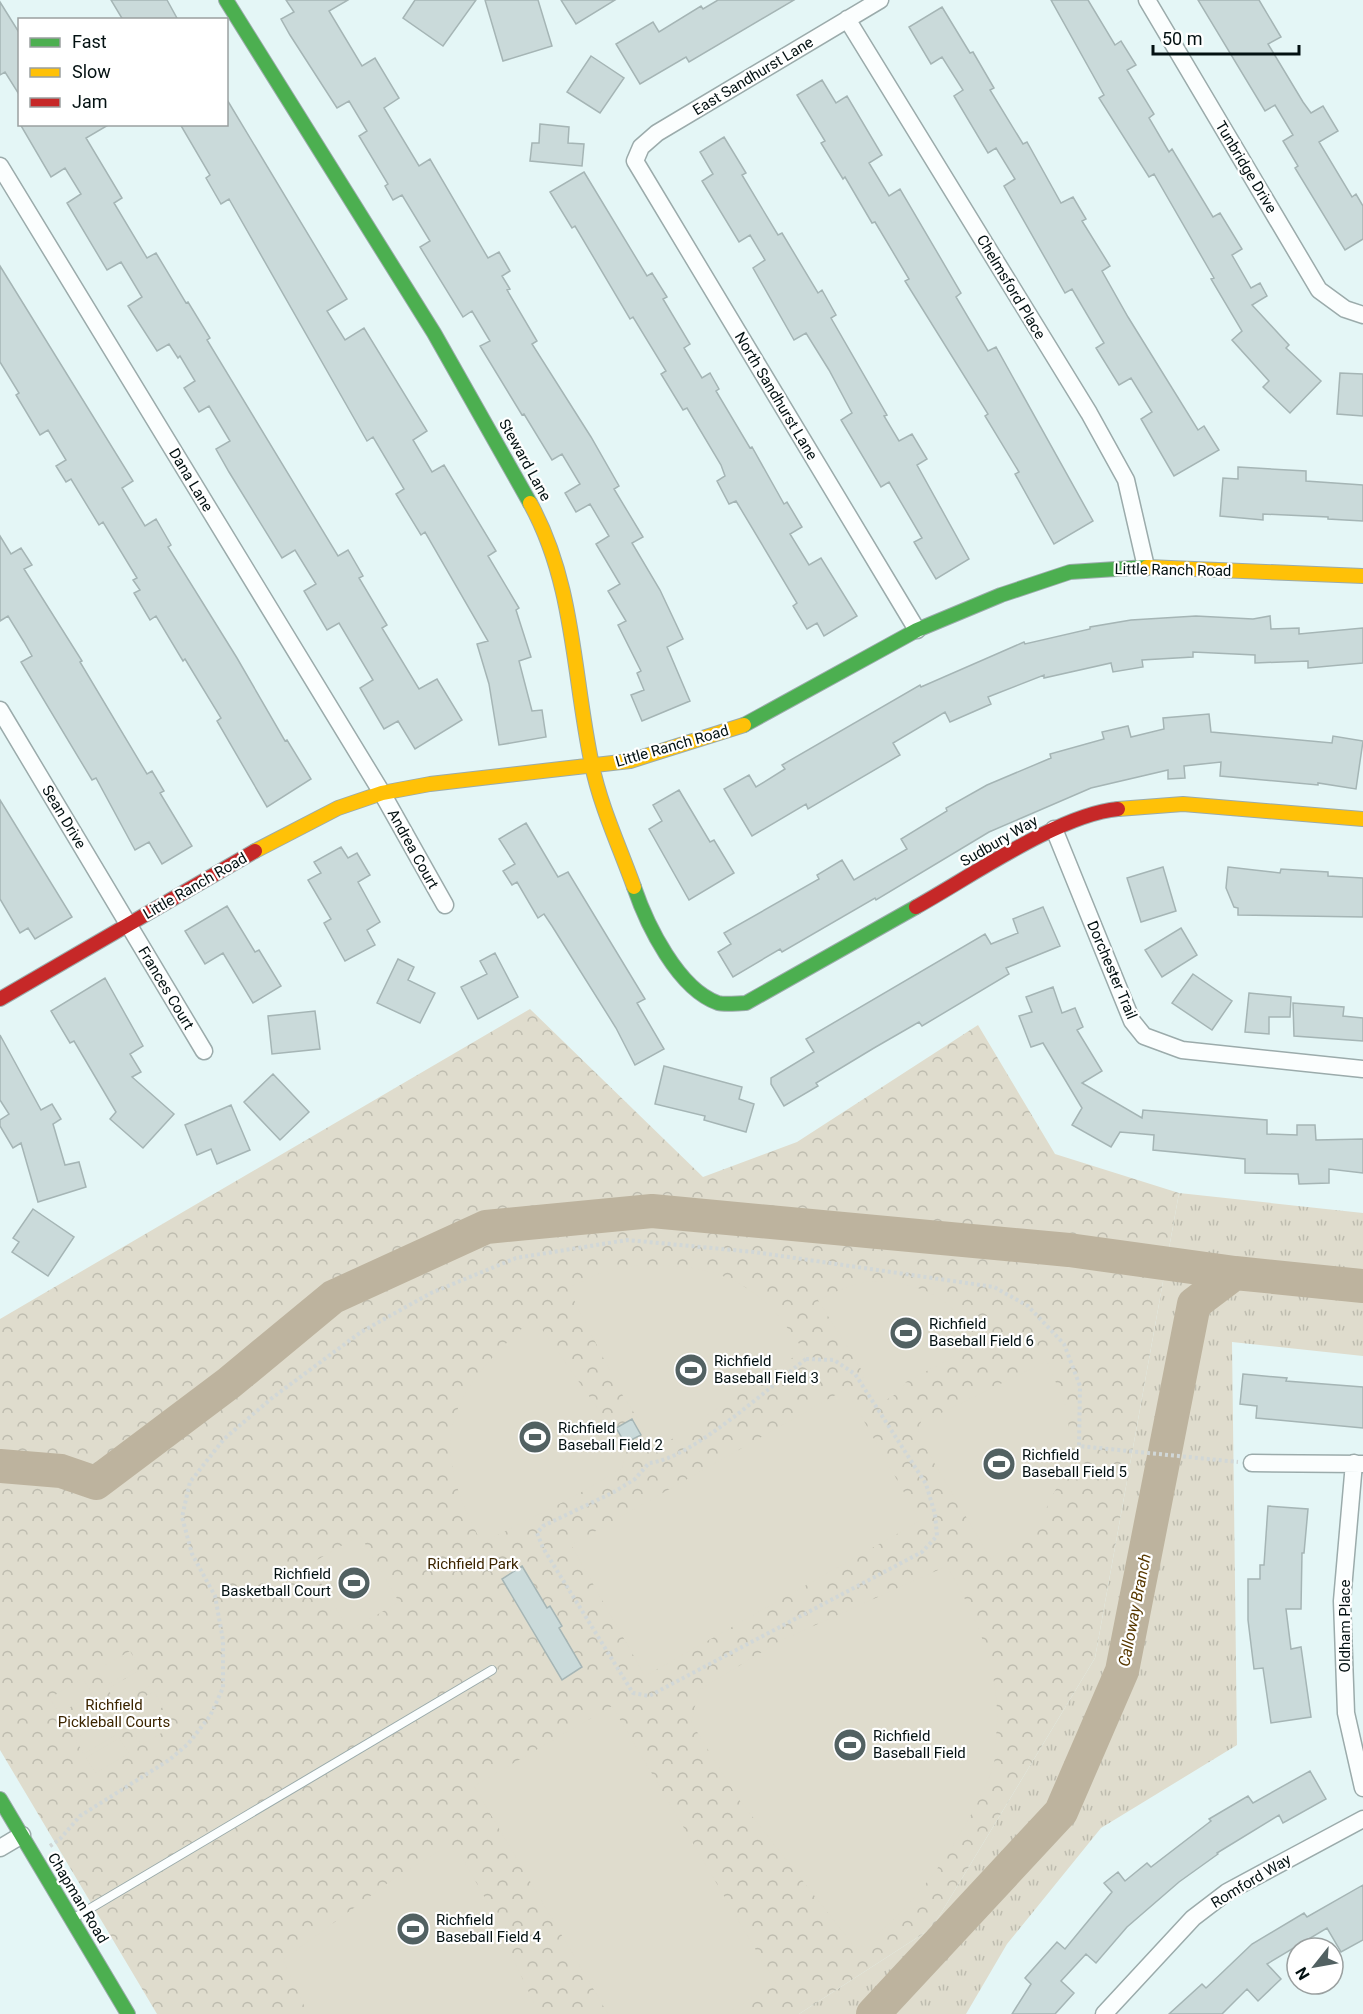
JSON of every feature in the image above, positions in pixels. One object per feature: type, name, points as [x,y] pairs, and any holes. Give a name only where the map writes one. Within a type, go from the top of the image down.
[{"type":"street","name":"Steward Lane","points":[[226,0],[434,333],[536,514],[550,545],[565,593],[592,767],[642,910],[684,981]]},
{"type":"street","name":"East Sandhurst Lane","points":[[635,161],[641,147],[657,133],[879,0]]},
{"type":"street","name":"Tunbridge Drive","points":[[1147,0],[1319,290],[1345,309],[1363,315]]},
{"type":"street","name":"Chelmsford Place","points":[[847,19],[1083,403],[1125,480],[1146,567]]},
{"type":"street","name":"North Sandhurst Lane","points":[[635,161],[917,630]]},
{"type":"street","name":"Dana Lane","points":[[0,166],[382,793]]},
{"type":"street","name":"Little Ranch Road","points":[[0,999],[304,823],[382,793],[430,784],[630,761],[746,724],[917,630],[968,611],[1001,595],[1070,572],[1146,567],[1363,576]]},
{"type":"street","name":"Sean Drive","points":[[0,710],[129,925]]},
{"type":"street","name":"Andrea Court","points":[[382,793],[445,905]]},
{"type":"street","name":"Sudbury Way","points":[[684,981],[719,1003],[746,1003],[1054,829],[1098,811],[1183,804],[1363,819]]},
{"type":"street","name":"Dorchester Trail","points":[[1054,829],[1132,1021],[1144,1036],[1182,1050],[1363,1069]]},
{"type":"street","name":"Frances Court","points":[[129,925],[204,1051]]},
{"type":"street","points":[[1252,1463],[1358,1464]]},
{"type":"street","name":"Oldham Place","points":[[1358,1464],[1342,1601],[1346,1713],[1363,1788]]},
{"type":"street","name":"Chapman Road","points":[[0,1799],[128,2014]]},
{"type":"street","name":"Romford Way","points":[[1104,2014],[1193,1918],[1227,1892],[1363,1819]]},
{"type":"street","points":[[0,1848],[22,1835]]},
{"type":"lane","points":[[72,1919],[492,1670]]},
{"type":"path","points":[[34,1857],[60,1839],[80,1816],[169,1760],[188,1744],[210,1716],[223,1688],[223,1640],[215,1596],[192,1554],[182,1517],[190,1482],[232,1432],[272,1398],[361,1332],[431,1293],[516,1258],[627,1240],[754,1252],[994,1287],[1028,1306],[1064,1344],[1080,1386],[1079,1446],[1252,1463]]},
{"type":"path","points":[[806,1359],[834,1360],[855,1374],[926,1484],[935,1514],[937,1536],[922,1552],[649,1696],[633,1693],[624,1680],[543,1548],[537,1533],[543,1526],[635,1479],[649,1463],[665,1461],[712,1432],[806,1359]]},
{"type":"green space","name":"Richfield Park","points":[[530,1009],[703,1177],[797,1142],[978,1025],[1055,1154],[1179,1193],[1095,1658],[932,1928],[799,2014],[157,2014],[0,1750],[0,1319]]},
{"type":"green space","points":[[1179,1193],[1363,1213],[1363,1356],[1232,1342],[1237,1745],[1101,1828],[1007,1944],[966,2014],[799,2014],[932,1928],[1095,1658]]},
{"type":"green space","name":"Richfield Baseball Field 3","points":[[638,1265],[690,1268],[721,1275],[736,1282],[770,1307],[804,1350],[669,1441],[647,1433],[620,1391],[568,1288],[603,1272]]},
{"type":"green space","name":"Richfield Baseball Field 6","points":[[870,1281],[906,1284],[934,1296],[958,1315],[980,1343],[906,1382],[901,1391],[886,1400],[872,1396],[862,1381],[864,1374],[818,1300],[849,1286]]},
{"type":"green space","name":"Richfield Baseball Field 2","points":[[534,1318],[627,1450],[622,1468],[575,1496],[482,1543],[464,1506],[454,1474],[451,1445],[454,1419],[465,1394],[482,1370]]},
{"type":"green space","name":"Richfield Baseball Field 5","points":[[1047,1361],[1066,1407],[1070,1436],[1061,1479],[1039,1523],[991,1559],[926,1449],[915,1443],[922,1418],[933,1417]]},
{"type":"green space","points":[[846,1389],[920,1521],[645,1676],[571,1545]]},
{"type":"green space","name":"Richfield Basketball Court","points":[[360,1535],[399,1602],[349,1631],[310,1564]]},
{"type":"green space","name":"Richfield Baseball Field","points":[[947,1566],[969,1607],[992,1670],[997,1715],[993,1766],[969,1819],[932,1876],[885,1928],[857,1950],[737,1797],[691,1722],[699,1690],[780,1641]]},
{"type":"green space","points":[[130,1651],[139,1666],[106,1686],[97,1670]]},
{"type":"green space","points":[[141,1669],[151,1685],[117,1705],[108,1689]]},
{"type":"green space","points":[[83,1678],[92,1694],[59,1714],[50,1698]]},
{"type":"green space","points":[[154,1691],[163,1707],[130,1726],[121,1711]]},
{"type":"green space","points":[[95,1697],[104,1713],[71,1732],[61,1717]]},
{"type":"green space","points":[[612,1706],[776,1984],[725,2014],[608,2014],[474,1786]]},
{"type":"green space","points":[[165,1710],[175,1725],[141,1745],[132,1730]]},
{"type":"green space","points":[[108,1719],[117,1734],[84,1754],[75,1739]]},
{"type":"green space","points":[[119,1738],[129,1753],[96,1773],[86,1758]]},
{"type":"green space","name":"Richfield Baseball Field 4","points":[[442,1849],[459,1852],[485,1898],[539,2014],[308,2014],[283,1960],[392,1880]]},
{"type":"building","points":[[111,0],[167,0],[177,18],[122,18]]},
{"type":"building","points":[[286,0],[348,0],[329,11],[362,66],[375,58],[399,98],[384,108],[419,166],[430,159],[488,258],[499,252],[510,271],[502,276],[510,289],[507,290],[537,341],[532,344],[591,437],[619,486],[614,489],[643,537],[632,543],[660,590],[683,639],[667,647],[690,701],[642,721],[631,695],[644,690],[637,673],[641,671],[618,625],[626,621],[608,591],[620,584],[596,544],[609,536],[590,504],[576,512],[565,493],[580,484],[562,454],[552,460],[480,346],[490,341],[472,311],[463,317],[420,247],[430,241],[402,195],[393,200],[385,186],[388,184],[359,136],[367,131],[349,101],[337,108],[290,35],[281,19],[294,12]]},
{"type":"building","points":[[415,0],[476,0],[443,46],[403,18]]},
{"type":"building","points":[[485,0],[538,0],[552,46],[503,61]]},
{"type":"building","points":[[561,0],[615,0],[576,24]]},
{"type":"building","points":[[718,0],[794,0],[689,62],[686,57],[640,84],[616,44],[653,22],[659,32],[701,6],[703,9]]},
{"type":"building","points":[[1051,0],[1088,0],[1115,45],[1121,41],[1136,65],[1127,70],[1154,114],[1149,118],[1169,152],[1172,149],[1213,217],[1220,213],[1242,249],[1232,255],[1251,288],[1260,283],[1267,296],[1252,305],[1289,345],[1286,348],[1321,381],[1290,413],[1263,387],[1269,381],[1232,340],[1242,331],[1211,279],[1214,278],[1154,174],[1149,177],[1099,98],[1104,95]]},
{"type":"building","points":[[1198,0],[1259,0],[1281,37],[1268,44],[1311,113],[1323,106],[1338,131],[1319,142],[1352,197],[1356,194],[1363,206],[1363,239],[1345,250],[1295,168],[1298,166],[1283,141],[1293,135],[1275,105],[1265,111]]},
{"type":"building","points":[[0,2],[18,31],[18,93],[5,72],[0,75]]},
{"type":"building","points":[[942,7],[970,53],[973,52],[994,88],[990,90],[1023,144],[1027,142],[1061,203],[1073,197],[1086,219],[1082,221],[1110,266],[1102,271],[1128,317],[1198,430],[1204,426],[1219,450],[1174,476],[1141,419],[1152,412],[1131,378],[1119,385],[1096,348],[1104,343],[1072,289],[1065,293],[1004,186],[1015,179],[996,148],[988,153],[954,96],[963,90],[942,57],[931,64],[909,27]]},
{"type":"building","points":[[591,56],[624,78],[600,113],[567,92]]},
{"type":"building","points":[[822,80],[836,103],[847,96],[882,155],[869,163],[889,196],[900,189],[961,293],[956,297],[988,351],[996,347],[1093,521],[1054,544],[1015,474],[1019,472],[985,416],[988,414],[905,281],[909,279],[875,222],[872,223],[845,177],[843,179],[821,143],[825,141],[797,95]]},
{"type":"building","points":[[228,101],[347,299],[327,311],[345,340],[364,328],[427,431],[413,440],[432,472],[444,465],[496,551],[488,556],[519,608],[516,610],[531,657],[519,661],[532,711],[542,710],[546,737],[499,745],[489,684],[477,644],[488,641],[425,532],[421,535],[396,494],[404,489],[373,437],[367,441],[229,199],[221,204],[206,178],[210,175],[181,126],[228,126]]},
{"type":"building","points":[[540,124],[569,127],[568,143],[584,144],[582,166],[530,161],[532,143],[539,143]]},
{"type":"building","points":[[21,126],[107,126],[86,138],[122,198],[114,203],[147,258],[156,253],[186,303],[188,302],[210,338],[207,340],[338,556],[348,550],[363,576],[359,578],[387,625],[382,628],[419,689],[437,679],[462,720],[415,749],[398,721],[384,729],[360,688],[373,680],[339,623],[327,630],[304,591],[316,584],[295,550],[282,558],[229,472],[216,449],[230,441],[209,406],[199,412],[184,388],[195,381],[180,356],[178,358],[169,344],[157,351],[128,306],[142,297],[121,262],[107,270],[67,203],[81,194],[65,168],[51,177]]},
{"type":"building","points":[[724,137],[746,173],[742,175],[778,235],[782,233],[818,293],[822,290],[836,315],[831,318],[887,415],[884,416],[899,441],[912,434],[927,459],[917,465],[969,559],[936,579],[914,542],[922,538],[889,482],[881,487],[841,420],[852,413],[829,370],[806,333],[794,340],[753,268],[765,260],[750,235],[739,242],[702,181],[713,174],[700,152]]},
{"type":"building","points":[[584,172],[647,276],[652,273],[667,297],[663,299],[690,344],[684,348],[702,378],[710,373],[719,389],[716,391],[750,448],[752,447],[784,504],[787,502],[802,527],[790,534],[809,565],[821,558],[857,616],[824,636],[817,623],[807,629],[793,606],[797,603],[736,501],[729,504],[717,481],[725,476],[721,465],[687,408],[683,410],[661,374],[666,371],[633,317],[630,319],[575,226],[572,228],[550,192]]},
{"type":"building","points":[[0,266],[133,481],[122,488],[145,526],[156,519],[171,545],[168,547],[285,741],[287,740],[311,779],[267,807],[217,721],[221,718],[185,659],[183,661],[156,616],[150,620],[134,593],[140,590],[133,580],[137,578],[103,522],[99,525],[71,479],[66,482],[56,466],[66,460],[48,430],[40,435],[16,395],[19,393],[0,362]]},
{"type":"building","points":[[1340,373],[1363,374],[1363,416],[1337,414]]},
{"type":"building","points":[[1238,467],[1306,471],[1306,481],[1363,485],[1363,521],[1263,514],[1263,520],[1220,516],[1223,478],[1238,479]]},
{"type":"building","points":[[0,536],[11,554],[21,548],[32,565],[24,569],[82,661],[80,662],[147,774],[152,771],[164,791],[160,793],[192,846],[162,864],[149,842],[135,850],[96,778],[92,780],[21,662],[32,656],[24,642],[8,616],[0,621]]},
{"type":"building","points":[[1196,616],[1253,619],[1270,616],[1271,629],[1299,628],[1299,634],[1363,628],[1363,663],[1308,668],[1308,661],[1255,663],[1255,655],[1193,652],[1193,657],[1142,660],[1143,667],[1113,672],[1111,663],[1044,678],[1044,675],[988,697],[991,704],[950,722],[945,712],[893,743],[900,755],[808,809],[806,804],[752,836],[724,789],[749,775],[756,787],[785,769],[782,765],[920,685],[921,687],[1024,642],[1025,644],[1090,629],[1090,627],[1131,620]]},
{"type":"building","points":[[1209,714],[1211,732],[1332,743],[1333,736],[1363,741],[1356,789],[1318,783],[1318,785],[1220,776],[1221,762],[1184,766],[1185,778],[1168,779],[1168,770],[1091,788],[989,832],[876,900],[875,898],[782,952],[780,949],[733,977],[718,952],[731,944],[724,933],[819,879],[817,875],[842,860],[854,880],[907,849],[901,839],[947,811],[946,808],[987,785],[1051,758],[1050,754],[1104,739],[1102,732],[1128,726],[1131,737],[1164,729],[1163,718]]},
{"type":"building","points":[[679,790],[710,842],[714,840],[734,873],[689,900],[649,829],[662,821],[653,805]]},
{"type":"building","points":[[0,800],[72,917],[35,939],[28,928],[20,933],[0,899]]},
{"type":"building","points":[[526,823],[558,877],[568,872],[645,999],[637,1003],[664,1049],[635,1065],[616,1028],[544,914],[538,918],[517,882],[512,885],[503,871],[515,864],[499,839]]},
{"type":"building","points":[[341,847],[348,858],[357,853],[370,875],[358,882],[380,922],[367,930],[375,945],[345,961],[324,923],[331,919],[308,880],[321,873],[314,862]]},
{"type":"building","points":[[1163,867],[1176,911],[1141,922],[1127,878]]},
{"type":"building","points":[[1228,867],[1280,873],[1281,869],[1328,872],[1328,876],[1363,878],[1363,917],[1238,915],[1238,908],[1234,907],[1226,888]]},
{"type":"building","points":[[227,906],[255,952],[259,950],[281,986],[253,1003],[223,953],[205,964],[185,931]]},
{"type":"building","points":[[1043,907],[1060,946],[1006,968],[1009,974],[922,1026],[919,1022],[874,1048],[816,1083],[818,1086],[784,1106],[771,1084],[771,1078],[814,1052],[806,1039],[985,934],[991,944],[1018,933],[1013,919]]},
{"type":"building","points":[[1181,928],[1197,955],[1162,977],[1145,950]]},
{"type":"building","points":[[495,953],[518,997],[478,1019],[461,987],[487,974],[480,961]]},
{"type":"building","points":[[398,959],[414,967],[408,980],[435,993],[420,1023],[377,1003]]},
{"type":"building","points":[[1193,974],[1232,1001],[1212,1030],[1172,1003]]},
{"type":"building","points":[[105,978],[143,1046],[130,1054],[141,1072],[132,1077],[174,1114],[143,1148],[110,1119],[116,1112],[74,1041],[70,1043],[51,1011]]},
{"type":"building","points":[[1053,987],[1062,1013],[1075,1008],[1083,1027],[1077,1030],[1102,1071],[1082,1083],[1142,1118],[1143,1110],[1267,1120],[1267,1134],[1297,1135],[1297,1125],[1315,1125],[1316,1140],[1363,1139],[1363,1173],[1329,1169],[1329,1183],[1299,1184],[1298,1174],[1245,1173],[1245,1159],[1153,1150],[1154,1135],[1120,1132],[1111,1147],[1072,1125],[1082,1108],[1043,1043],[1031,1047],[1019,1016],[1032,1012],[1026,997]]},
{"type":"building","points":[[1249,993],[1291,997],[1290,1017],[1269,1017],[1269,1034],[1245,1032]]},
{"type":"building","points":[[1293,1003],[1344,1007],[1343,1016],[1363,1018],[1363,1041],[1294,1036]]},
{"type":"building","points":[[315,1011],[320,1049],[272,1054],[268,1016]]},
{"type":"building","points":[[0,1035],[41,1110],[52,1104],[61,1119],[53,1124],[65,1165],[79,1162],[86,1187],[38,1202],[21,1143],[13,1148],[0,1126],[0,1120],[9,1114],[0,1100]]},
{"type":"building","points":[[664,1066],[742,1087],[739,1099],[754,1104],[746,1132],[704,1120],[705,1116],[655,1104]]},
{"type":"building","points":[[273,1074],[309,1112],[280,1140],[244,1102]]},
{"type":"building","points":[[231,1105],[250,1150],[217,1164],[211,1149],[197,1155],[185,1125]]},
{"type":"building","points":[[33,1209],[74,1237],[48,1276],[12,1252],[19,1242],[13,1238]]},
{"type":"building","points":[[1243,1374],[1287,1378],[1286,1381],[1363,1387],[1363,1428],[1256,1418],[1257,1406],[1240,1404]]},
{"type":"building","points":[[632,1419],[641,1435],[625,1443],[616,1428]]},
{"type":"building","points":[[1268,1506],[1308,1509],[1304,1553],[1302,1553],[1301,1609],[1286,1609],[1291,1649],[1301,1647],[1311,1717],[1271,1723],[1263,1668],[1254,1669],[1248,1620],[1248,1579],[1260,1579],[1260,1565],[1264,1565]]},
{"type":"building","points":[[522,1566],[547,1608],[550,1606],[562,1626],[559,1628],[582,1667],[562,1680],[502,1579]]},
{"type":"building","points":[[1310,1771],[1326,1799],[1283,1823],[1279,1815],[1217,1853],[1127,1927],[1096,1963],[1086,1954],[1061,1981],[1074,1993],[1055,2014],[1012,2014],[1031,1984],[1025,1978],[1057,1942],[1065,1949],[1112,1892],[1104,1883],[1118,1872],[1125,1881],[1147,1863],[1151,1867],[1211,1821],[1209,1819],[1248,1796],[1253,1803]]},
{"type":"building","points":[[1363,1885],[1363,1940],[1345,1950],[1345,1936],[1332,1936],[1327,1928],[1314,1936],[1285,1936],[1285,1953],[1267,1964],[1281,1979],[1258,2001],[1247,1989],[1222,2014],[1169,2014],[1202,1984],[1206,1988],[1252,1944],[1304,1913],[1307,1917]]},
{"type":"waterway","points":[[0,1466],[61,1471],[96,1483],[229,1383],[333,1297],[486,1227],[652,1211],[1069,1250],[1235,1273],[1363,1286]]},
{"type":"waterway","name":"Calloway Branch","points":[[873,2014],[1061,1812],[1122,1671],[1194,1304],[1235,1273]]},
{"type":"traffic: fast","points":[[226,0],[434,333],[530,503]]},
{"type":"traffic: fast","points":[[744,725],[917,630],[1001,595],[1070,572],[1147,567]]},
{"type":"traffic: fast","points":[[634,887],[656,937],[677,970],[703,996],[725,1004],[746,1003],[916,907]]},
{"type":"traffic: fast","points":[[0,1799],[128,2014]]},
{"type":"traffic: slow","points":[[530,503],[545,534],[564,598],[596,780],[605,811],[634,887]]},
{"type":"traffic: slow","points":[[1147,567],[1363,576]]},
{"type":"traffic: slow","points":[[255,851],[338,808],[382,793],[430,784],[630,761],[744,725]]},
{"type":"traffic: slow","points":[[1118,809],[1183,804],[1363,819]]},
{"type":"traffic: jam","points":[[916,907],[1043,834],[1095,813],[1118,809]]},
{"type":"traffic: jam","points":[[0,999],[255,851]]},
{"type":"place","name":"Richfield Baseball Field 6","points":[[906,1333]]},
{"type":"place","name":"Richfield Baseball Field 3","points":[[691,1370]]},
{"type":"place","name":"Richfield Baseball Field 2","points":[[535,1437]]},
{"type":"place","name":"Richfield Baseball Field 5","points":[[999,1464]]},
{"type":"place","name":"Richfield Basketball Court","points":[[354,1583]]},
{"type":"place","name":"Richfield Baseball Field","points":[[850,1745]]},
{"type":"place","name":"Richfield Baseball Field 4","points":[[413,1929]]},
{"type":"park label","name":"Richfield Pickleball Courts","points":[[114,1714]]}]
